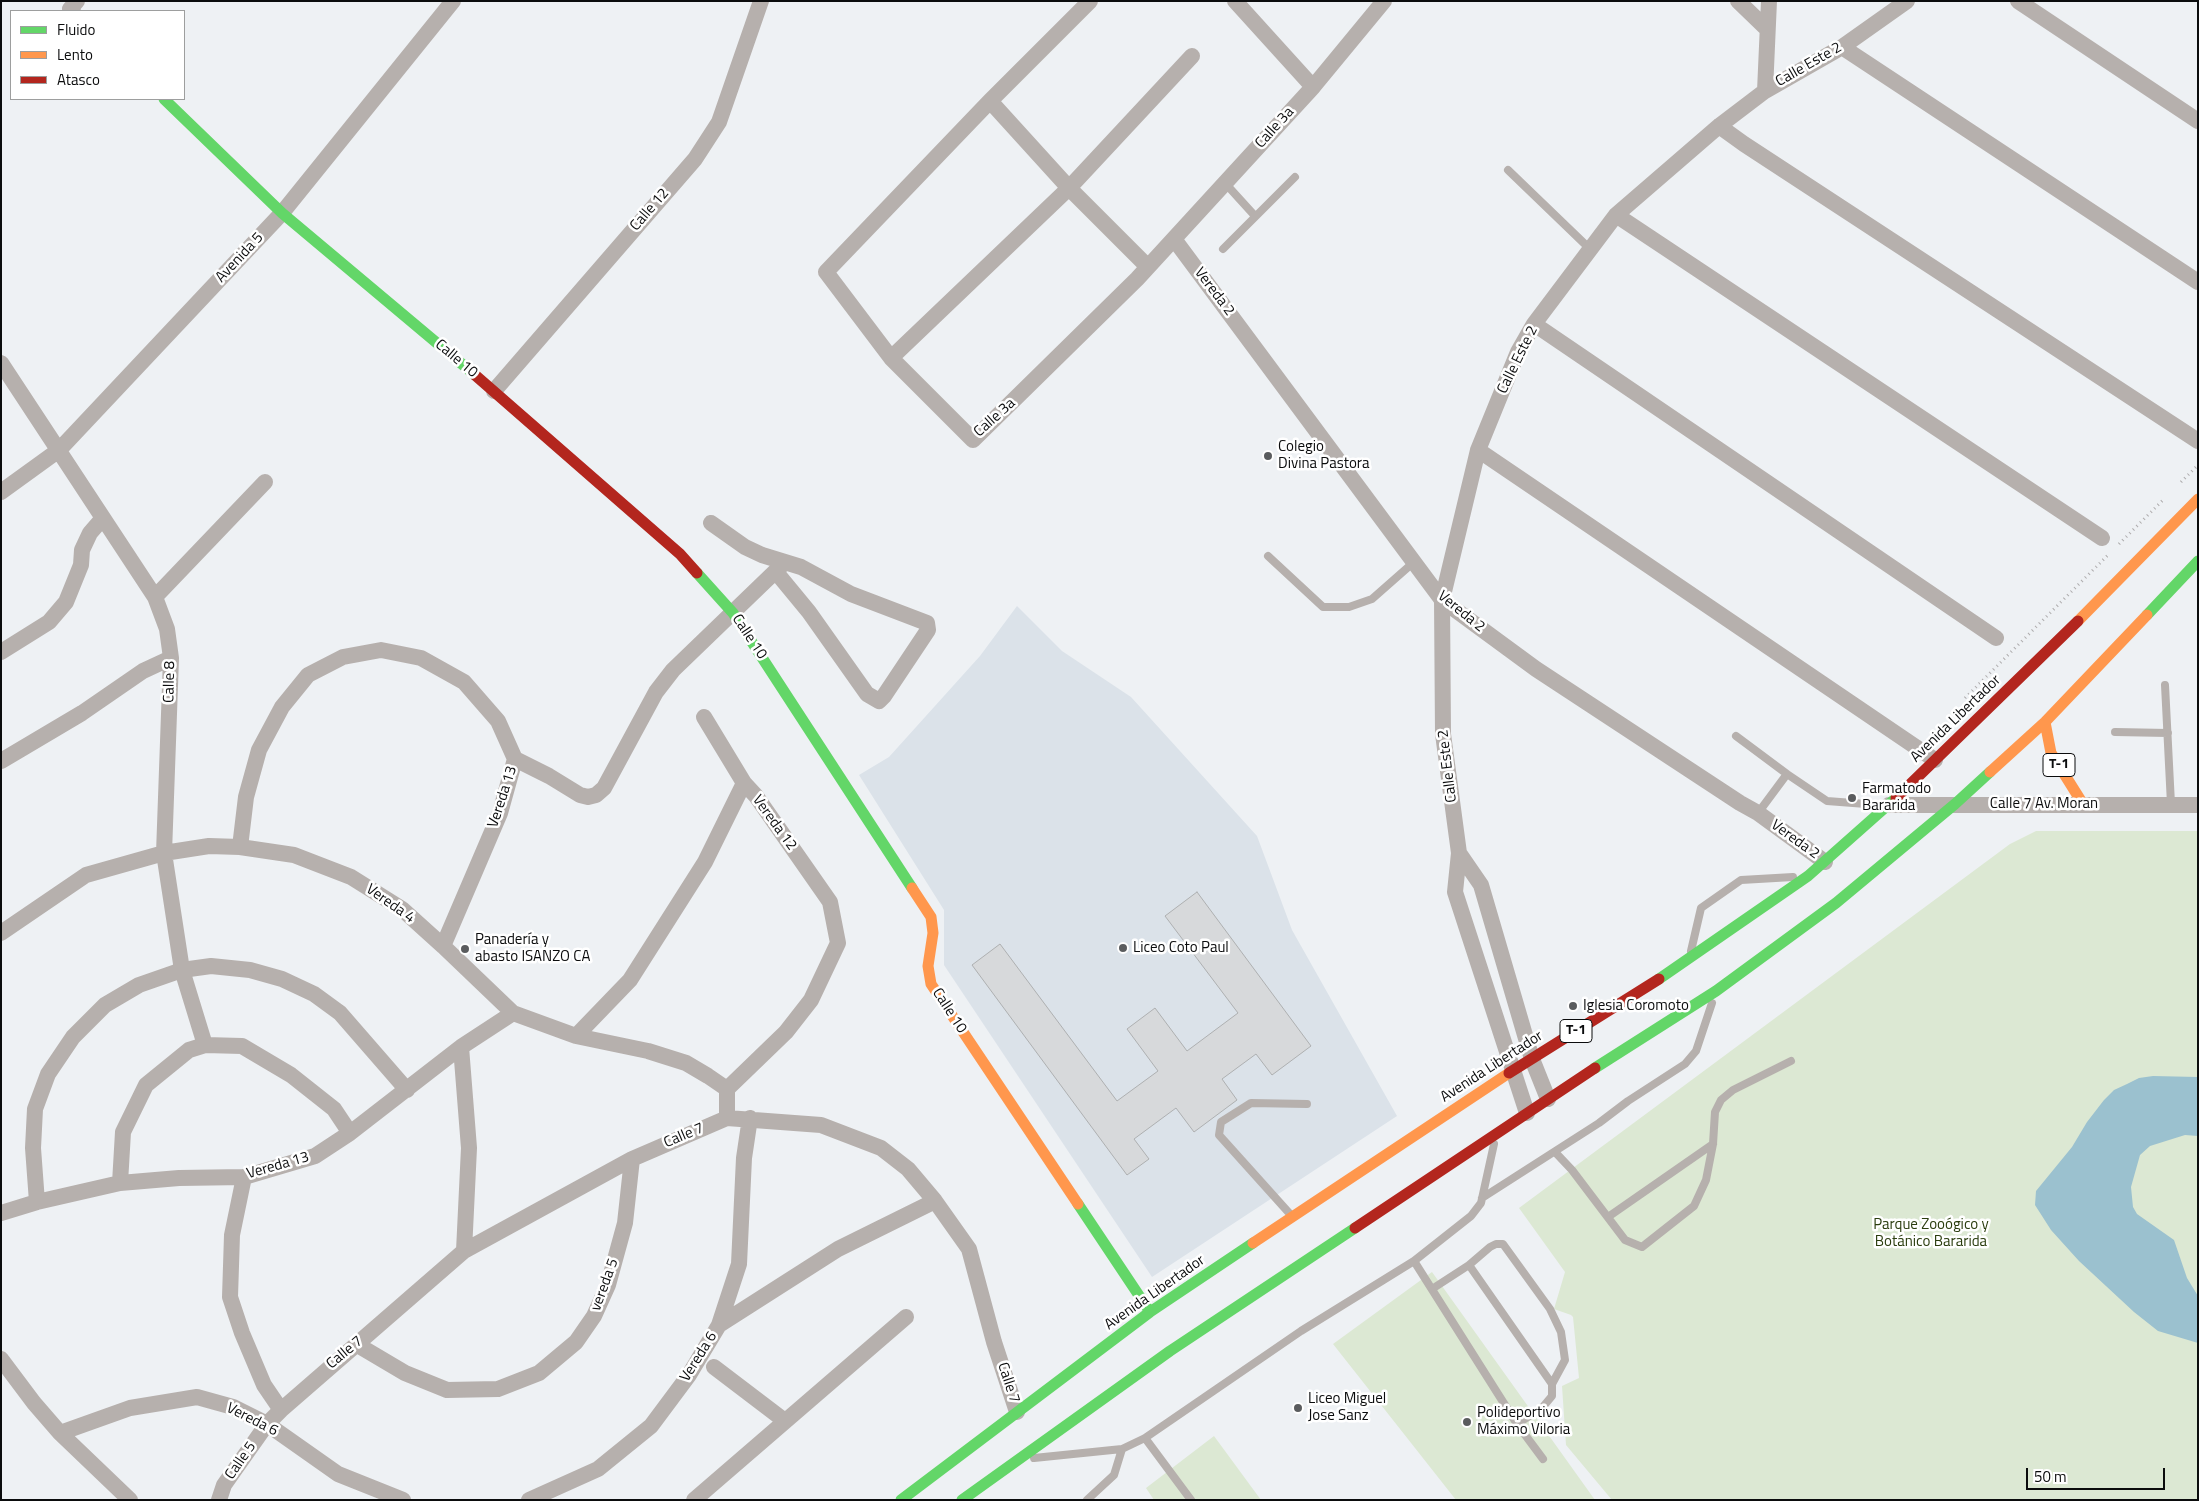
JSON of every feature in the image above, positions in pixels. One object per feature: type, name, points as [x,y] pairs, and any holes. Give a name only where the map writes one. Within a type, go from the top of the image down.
[{"type":"main road","name":"Calle 10","points":[[165,100],[282,213],[494,391],[680,554],[733,613],[932,917],[933,933],[928,966],[931,984],[1150,1312]]},
{"type":"main road","name":"Avenida Libertador","points":[[901,1500],[1150,1312],[1514,1070],[1689,960],[1808,876],[1889,805],[2043,656],[2198,499]]},
{"type":"main road","name":"T-1","points":[[962,1500],[1170,1351],[1548,1099],[1716,991],[1836,903],[1955,804],[2045,722],[2198,561]]},
{"type":"main road","name":"T-1","points":[[2045,722],[2051,753],[2083,804]]},
{"type":"street","name":"Calle 12","points":[[494,391],[695,159],[719,122],[761,1]]},
{"type":"street","name":"Calle 3a","points":[[1090,1],[990,101],[826,272],[891,358],[973,440],[1148,267],[1313,87],[1384,1]]},
{"type":"street","points":[[1235,1],[1313,87]]},
{"type":"street","points":[[1738,1],[1767,29]]},
{"type":"street","points":[[1765,91],[1769,1]]},
{"type":"street","name":"Calle Este 2","points":[[1528,1113],[1455,892],[1459,853],[1443,734],[1442,600],[1478,450],[1518,352],[1534,324],[1616,215],[1719,126],[1765,91],[1842,47],[1907,1]]},
{"type":"street","name":"Avenida 5","points":[[1,492],[59,450],[282,213],[451,2]]},
{"type":"street","points":[[2024,3],[2198,121]]},
{"type":"street","points":[[1842,47],[2198,282]]},
{"type":"street","points":[[891,358],[1069,188],[1192,56]]},
{"type":"street","points":[[990,101],[1069,188],[1148,267]]},
{"type":"street","points":[[1719,126],[2198,441]]},
{"type":"street","points":[[1616,215],[2102,538]]},
{"type":"street","name":"Vereda 2","points":[[1174,239],[1442,600],[1536,669],[1758,813],[1825,862]]},
{"type":"street","points":[[1534,324],[1996,638]]},
{"type":"street","name":"Calle 8","points":[[1,363],[155,597],[167,629],[171,658],[164,853],[182,970],[205,1046]]},
{"type":"street","points":[[1478,450],[1935,760]]},
{"type":"street","points":[[155,597],[265,482]]},
{"type":"street","points":[[1,652],[49,622],[66,602],[80,565],[82,550],[90,533],[103,518]]},
{"type":"street","points":[[515,759],[550,776],[580,795],[588,797],[596,795],[604,788],[656,692],[673,670],[780,567],[801,567],[875,605],[927,622],[928,630],[884,696],[879,700],[867,694],[809,612],[780,567],[745,547],[711,523]]},
{"type":"street","name":"Vereda 13","points":[[240,847],[246,797],[259,750],[282,706],[308,675],[343,658],[381,650],[421,658],[464,682],[498,721],[515,759],[500,813],[443,946]]},
{"type":"street","points":[[1,761],[82,713],[143,671],[171,658]]},
{"type":"street","points":[[704,716],[744,783]]},
{"type":"street","name":"Vereda 12","points":[[576,1036],[630,980],[705,862],[744,783],[756,796],[830,902],[838,943],[811,1000],[786,1032],[727,1089]]},
{"type":"street","name":"Calle 7 Av. Moran","points":[[1889,805],[2198,805]]},
{"type":"street","name":"Vereda 4","points":[[1,933],[86,875],[164,853],[209,846],[240,847],[294,855],[350,877],[402,909],[513,1013],[576,1036],[648,1051],[686,1063],[727,1089]]},
{"type":"street","name":"Calle Este 2","points":[[1459,853],[1482,885],[1532,1059],[1548,1099]]},
{"type":"street","points":[[37,1202],[32,1148],[36,1109],[48,1074],[72,1037],[105,1005],[139,985],[182,970],[211,966],[250,970],[282,979],[314,994],[340,1013],[407,1090]]},
{"type":"street","name":"Vereda 13","points":[[1,1213],[37,1202],[120,1183],[179,1178],[244,1177],[315,1156],[350,1133],[461,1047],[513,1013]]},
{"type":"street","points":[[120,1183],[123,1132],[146,1085],[189,1050],[205,1046],[242,1046],[292,1075],[334,1109],[350,1133]]},
{"type":"street","points":[[461,1047],[469,1148],[464,1251]]},
{"type":"street","points":[[727,1089],[727,1118]]},
{"type":"street","name":"Calle 7","points":[[267,1424],[464,1251],[632,1159],[727,1118],[750,1118],[821,1125],[881,1148],[908,1170],[935,1201],[969,1250],[994,1342],[1017,1412]]},
{"type":"street","points":[[719,1325],[739,1264],[744,1158],[750,1118]]},
{"type":"street","name":"vereda 5","points":[[356,1344],[405,1373],[447,1390],[498,1388],[539,1373],[576,1342],[594,1316],[608,1285],[625,1223],[632,1159]]},
{"type":"street","points":[[244,1177],[232,1235],[230,1297],[242,1333],[264,1385],[281,1410]]},
{"type":"street","name":"Vereda 6","points":[[529,1500],[598,1469],[651,1426],[689,1375],[719,1325],[838,1249],[935,1201]]},
{"type":"street","points":[[694,1500],[906,1317]]},
{"type":"street","points":[[1,1359],[34,1403],[60,1433],[130,1500]]},
{"type":"street","points":[[714,1366],[785,1421]]},
{"type":"street","name":"Vereda 6","points":[[60,1433],[130,1408],[198,1397],[233,1407],[267,1424],[338,1474],[403,1500]]},
{"type":"street","name":"Calle 5","points":[[220,1500],[224,1485],[267,1424]]},
{"type":"lane","points":[[1508,170],[1590,249]]},
{"type":"lane","points":[[1223,249],[1295,177]]},
{"type":"lane","points":[[1225,183],[1255,216]]},
{"type":"lane","points":[[1268,556],[1323,607],[1349,607],[1372,599],[1414,562]]},
{"type":"lane","points":[[2165,684],[2171,804]]},
{"type":"lane","points":[[2115,732],[2168,733]]},
{"type":"lane","points":[[1736,736],[1827,801],[1889,805]]},
{"type":"lane","points":[[1758,813],[1787,774]]},
{"type":"lane","points":[[1689,960],[1701,908],[1741,880],[1808,876]]},
{"type":"lane","points":[[1482,1198],[1555,1152],[1685,1064],[1696,1050],[1716,991]]},
{"type":"lane","points":[[1555,1152],[1572,1170],[1625,1240],[1642,1248],[1694,1206],[1706,1180],[1713,1144],[1716,1112],[1721,1100],[1733,1090],[1791,1061]]},
{"type":"lane","points":[[1293,1217],[1219,1135],[1221,1122],[1251,1103],[1307,1104]]},
{"type":"lane","points":[[1017,1459],[1122,1449],[1145,1438],[1301,1331],[1414,1261],[1471,1216],[1481,1203],[1496,1134]]},
{"type":"lane","points":[[1608,1218],[1713,1144]]},
{"type":"lane","points":[[1432,1289],[1469,1265],[1496,1244],[1503,1244],[1550,1309],[1561,1332],[1565,1360],[1552,1384],[1552,1396],[1542,1408],[1517,1424]]},
{"type":"lane","points":[[1414,1261],[1517,1424],[1543,1460]]},
{"type":"lane","points":[[1469,1265],[1552,1384]]},
{"type":"lane","points":[[1145,1438],[1191,1500]]},
{"type":"lane","points":[[1087,1500],[1114,1475],[1122,1449]]},
{"type":"path","points":[[2178,485],[2198,465]]},
{"type":"path","points":[[1963,700],[2165,498]]},
{"type":"shaded area","name":"Liceo Coto Paul","points":[[1017,606],[1062,651],[1131,697],[1257,836],[1292,930],[1397,1116],[1152,1277],[944,965],[944,910],[859,775],[889,757],[980,656]]},
{"type":"green space","name":"Parque Zooógico y Botánico Bararida","points":[[2036,831],[2198,831],[2198,1500],[1612,1500],[1566,1445],[1562,1386],[1579,1378],[1573,1317],[1554,1309],[1565,1272],[1519,1208],[2010,844]]},
{"type":"green space","name":"Polideportivo Máximo Viloria","points":[[1432,1272],[1595,1500],[1456,1500],[1333,1344]]},
{"type":"green space","points":[[1214,1436],[1261,1500],[1154,1500],[1146,1488]]},
{"type":"water","points":[[2153,1076],[2198,1077],[2198,1136],[2185,1135],[2150,1146],[2140,1155],[2131,1187],[2133,1207],[2137,1214],[2174,1240],[2187,1278],[2198,1296],[2198,1343],[2158,1331],[2134,1312],[2079,1261],[2051,1230],[2035,1205],[2036,1191],[2072,1147],[2087,1122],[2104,1100],[2114,1090],[2139,1078]]},
{"type":"building","name":"Liceo Coto Paul","points":[[1197,892],[1311,1046],[1272,1075],[1256,1054],[1222,1079],[1237,1100],[1194,1132],[1176,1108],[1134,1139],[1149,1159],[1127,1175],[972,965],[1000,944],[1117,1101],[1158,1071],[1127,1029],[1155,1008],[1187,1051],[1238,1013],[1165,916]]},
{"type":"traffic: fast","points":[[165,100],[282,213],[475,375]]},
{"type":"traffic: fast","points":[[2147,615],[2198,561]]},
{"type":"traffic: fast","points":[[697,573],[733,613],[912,888]]},
{"type":"traffic: fast","points":[[1595,1068],[1716,991],[1836,903],[1955,804],[1990,772]]},
{"type":"traffic: fast","points":[[1659,979],[1808,876],[1896,798]]},
{"type":"traffic: fast","points":[[1078,1204],[1150,1312]]},
{"type":"traffic: fast","points":[[962,1500],[1170,1351],[1355,1228]]},
{"type":"traffic: fast","points":[[901,1500],[1150,1312],[1253,1243]]},
{"type":"traffic: slow","points":[[2078,621],[2198,499]]},
{"type":"traffic: slow","points":[[1990,772],[2045,722],[2147,615]]},
{"type":"traffic: slow","points":[[2045,722],[2051,753],[2083,804]]},
{"type":"traffic: slow","points":[[912,888],[931,917],[933,933],[928,966],[931,984],[1078,1204]]},
{"type":"traffic: slow","points":[[1253,1243],[1509,1073]]},
{"type":"traffic: jam","points":[[475,375],[680,554],[697,573]]},
{"type":"traffic: jam","points":[[1896,798],[2078,621]]},
{"type":"traffic: jam","points":[[1509,1073],[1659,979]]},
{"type":"traffic: jam","points":[[1355,1228],[1595,1068]]},
{"type":"place","name":"Colegio Divina Pastora","points":[[1268,456]]},
{"type":"place","name":"Farmatodo Bararida","points":[[1852,798]]},
{"type":"place","name":"Liceo Coto Paul","points":[[1123,948]]},
{"type":"place","name":"Panadería y abasto ISANZO CA","points":[[465,949]]},
{"type":"place","name":"Iglesia Coromoto","points":[[1573,1006]]},
{"type":"place","name":"Liceo Miguel Jose Sanz","points":[[1298,1408]]},
{"type":"place","name":"Polideportivo Máximo Viloria","points":[[1467,1422]]}]
